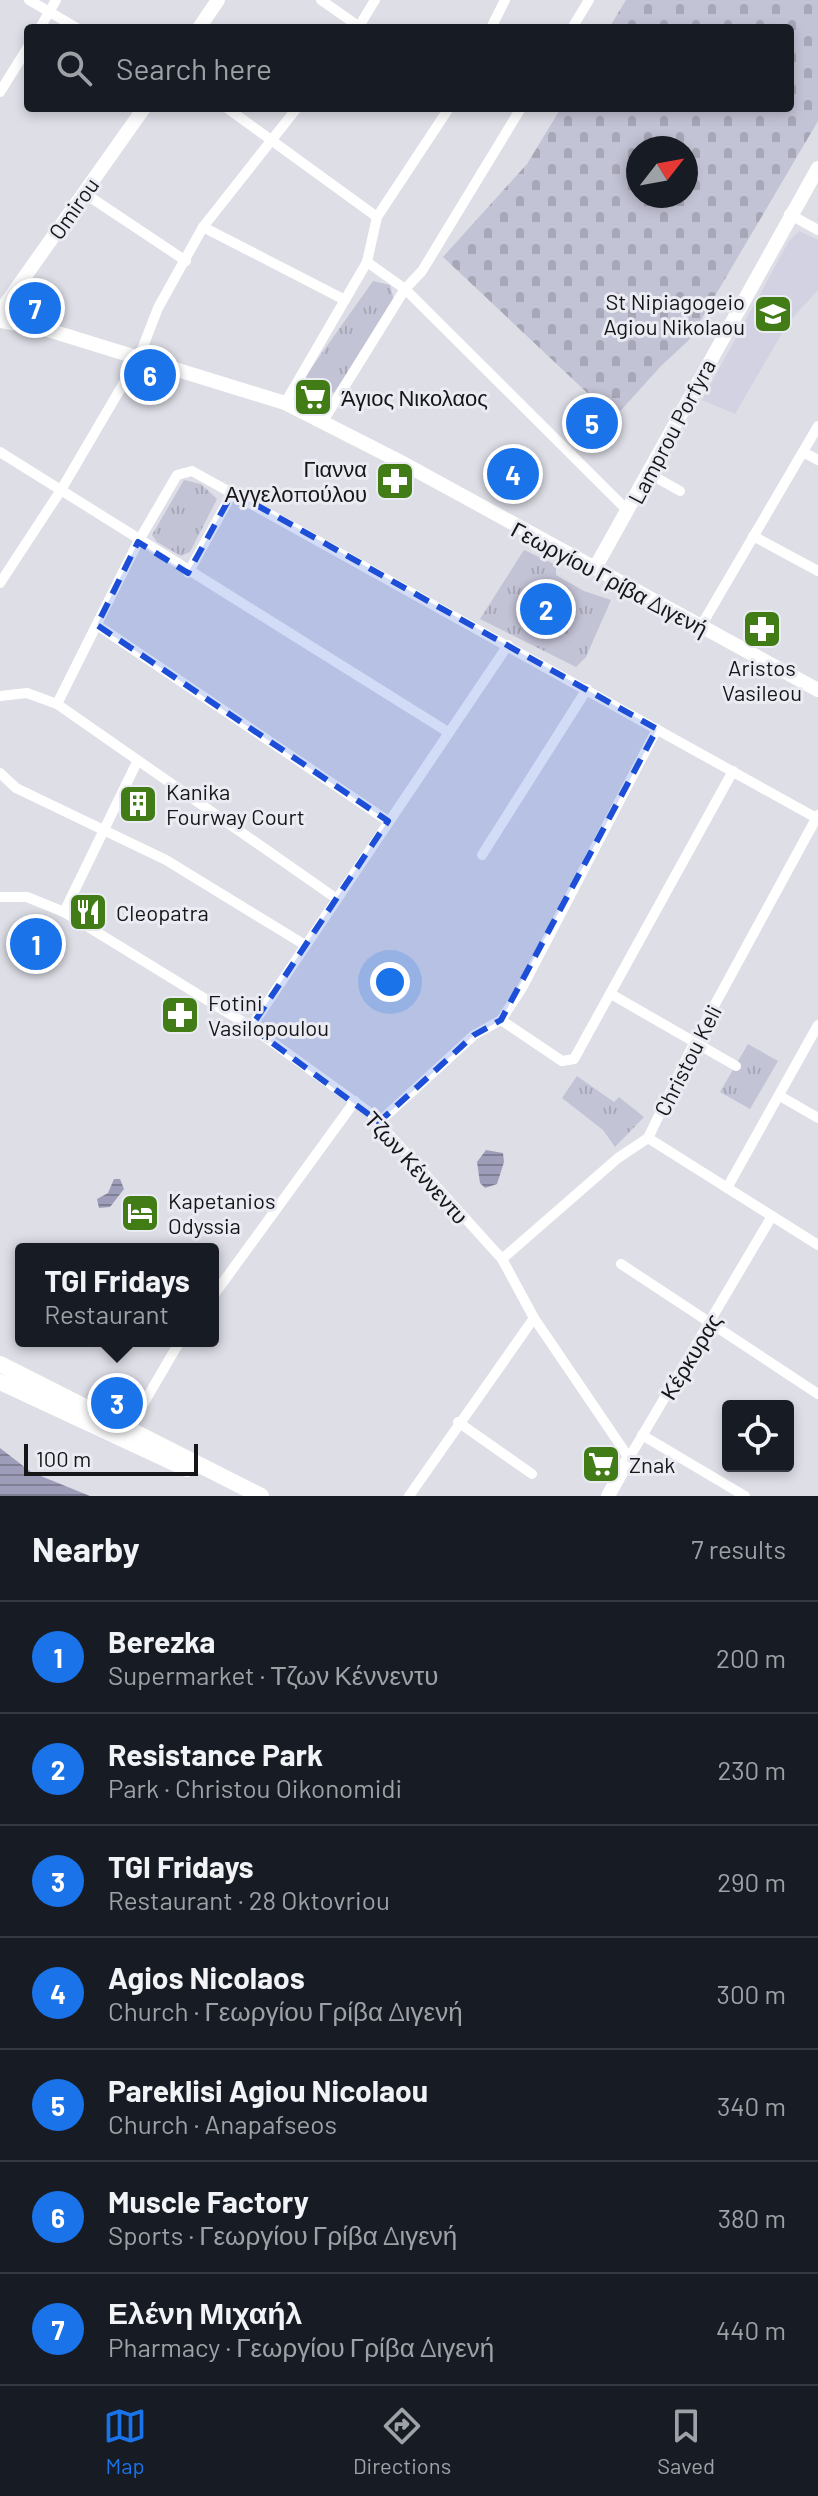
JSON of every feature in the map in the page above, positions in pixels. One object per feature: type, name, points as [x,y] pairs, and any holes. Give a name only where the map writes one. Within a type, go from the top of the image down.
[{"type":"main road","points":[[202,24],[218,0]]},
{"type":"main road","name":"Omirou","points":[[0,316],[141,112]]},
{"type":"main road","name":"Lamprou Porfyra","points":[[595,568],[789,214],[818,168]]},
{"type":"main road","name":"Γεωργίου Γρίβα Διγενή","points":[[0,316],[285,403],[817,688]]},
{"type":"main road","points":[[0,1364],[128,1430],[156,1440],[261,1496]]},
{"type":"main road","points":[[0,1382],[244,1496]]},
{"type":"main road","name":"Κέρκυρας","points":[[608,1496],[629,1458]]},
{"type":"street","points":[[29,0],[70,24]]},
{"type":"street","points":[[42,24],[56,0]]},
{"type":"street","points":[[321,0],[355,24]]},
{"type":"street","points":[[361,24],[375,0]]},
{"type":"street","points":[[493,24],[505,0]]},
{"type":"street","points":[[574,24],[589,0]]},
{"type":"street","points":[[0,92],[24,53]]},
{"type":"street","points":[[232,112],[377,217]]},
{"type":"street","points":[[0,583],[61,490],[139,357],[158,308],[203,227],[294,112]]},
{"type":"street","points":[[285,403],[367,262],[377,217],[446,112]]},
{"type":"street","points":[[323,421],[405,289],[422,271],[519,112]]},
{"type":"street","points":[[84,193],[186,261]]},
{"type":"street","points":[[789,214],[818,230]]},
{"type":"street","points":[[203,227],[345,300]]},
{"type":"street","points":[[367,262],[405,289],[628,511]]},
{"type":"street","points":[[701,626],[818,426]]},
{"type":"street","points":[[0,452],[138,542],[448,732]]},
{"type":"street","points":[[803,452],[818,460]]},
{"type":"street","points":[[57,704],[138,542],[177,475],[184,470],[192,471],[817,817]]},
{"type":"street","points":[[648,473],[680,491]]},
{"type":"street","points":[[188,573],[233,492]]},
{"type":"street","points":[[753,536],[818,571]]},
{"type":"street","points":[[97,625],[388,821]]},
{"type":"street","points":[[251,1027],[508,645]]},
{"type":"street","points":[[482,855],[587,689]]},
{"type":"street","points":[[0,696],[27,693],[57,704],[337,899]]},
{"type":"street","points":[[379,1122],[474,1035],[501,1020],[522,988],[657,729]]},
{"type":"street","points":[[64,912],[137,762]]},
{"type":"street","points":[[501,1020],[562,1061],[574,1059],[733,771]]},
{"type":"street","points":[[0,773],[16,788],[166,860],[305,945]]},
{"type":"street","name":"Christou Keli","points":[[502,1259],[618,1158],[648,1138],[695,1041],[817,817]]},
{"type":"street","name":"Τζων Κέννεντυ","points":[[0,897],[27,897],[64,912],[251,1027],[355,1101],[379,1122],[502,1259],[534,1318],[629,1458]]},
{"type":"street","points":[[611,994],[736,1066]]},
{"type":"street","points":[[727,1188],[818,1025]]},
{"type":"street","points":[[780,1096],[818,1118]]},
{"type":"street","points":[[219,1288],[355,1101]]},
{"type":"street","points":[[648,1138],[818,1245]]},
{"type":"street","name":"Κέρκυρας","points":[[629,1458],[772,1216]]},
{"type":"street","points":[[621,1264],[818,1394]]},
{"type":"street","points":[[409,1496],[458,1422],[534,1318]]},
{"type":"street","points":[[128,1430],[176,1347]]},
{"type":"street","points":[[458,1422],[532,1474]]},
{"type":"street","points":[[642,1435],[745,1496]]},
{"type":"highlighted area","points":[[233,492],[657,729],[501,1020],[474,1035],[379,1122],[251,1027],[388,821],[97,625],[138,542],[188,573]]},
{"type":"shaded area","name":"St Nipiagogeio Agiou Nikolaou","points":[[799,231],[818,240],[818,290],[788,323],[735,414],[702,400],[789,241]]},
{"type":"shaded area","points":[[486,1150],[503,1153],[504,1162],[497,1184],[485,1188],[480,1183],[477,1162]]},
{"type":"shaded area","points":[[114,1179],[120,1179],[124,1189],[110,1207],[99,1208],[97,1199],[108,1193]]},
{"type":"shaded area","points":[[0,1448],[31,1472],[90,1496],[0,1496]]},
{"type":"green space","points":[[626,0],[818,0],[818,121],[689,340],[614,418],[443,257],[527,164],[559,112],[794,112],[794,24],[611,24]]},
{"type":"green space","points":[[373,281],[390,285],[394,300],[334,393],[305,377]]},
{"type":"green space","points":[[184,480],[201,484],[217,499],[190,552],[181,556],[157,542],[152,535]]},
{"type":"green space","points":[[524,550],[556,565],[556,575],[584,591],[611,600],[586,657],[576,667],[480,619]]},
{"type":"green space","points":[[748,1044],[778,1061],[750,1109],[720,1092]]},
{"type":"green space","points":[[577,1076],[614,1102],[619,1097],[644,1117],[615,1147],[603,1130],[562,1098]]},
{"type":"place","name":"Ελένη Μιχαήλ","points":[[35,308]]},
{"type":"place","name":"St Nipiagogeio Agiou Nikolaou","points":[[773,314]]},
{"type":"place","name":"Muscle Factory","points":[[150,375]]},
{"type":"place","name":"Άγιος Νικολαος","points":[[313,397]]},
{"type":"place","name":"Pareklisi Agiou Nicolaou","points":[[592,423]]},
{"type":"place","name":"Agios Nicolaos","points":[[513,474]]},
{"type":"place","name":"Γιαννα Αγγελοπούλου","points":[[395,481]]},
{"type":"place","name":"Resistance Park","points":[[546,609]]},
{"type":"place","name":"Aristos Vasileou","points":[[762,629]]},
{"type":"place","name":"Kanika Fourway Court","points":[[138,804]]},
{"type":"place","name":"Cleopatra","points":[[88,912]]},
{"type":"place","name":"Berezka","points":[[36,944]]},
{"type":"place","name":"Fotini Vasilopoulou","points":[[180,1015]]},
{"type":"place","name":"Kapetanios Odyssia","points":[[140,1213]]},
{"type":"place","name":"TGI Fridays","points":[[117,1403]]},
{"type":"place","name":"Znak","points":[[601,1464]]}]
